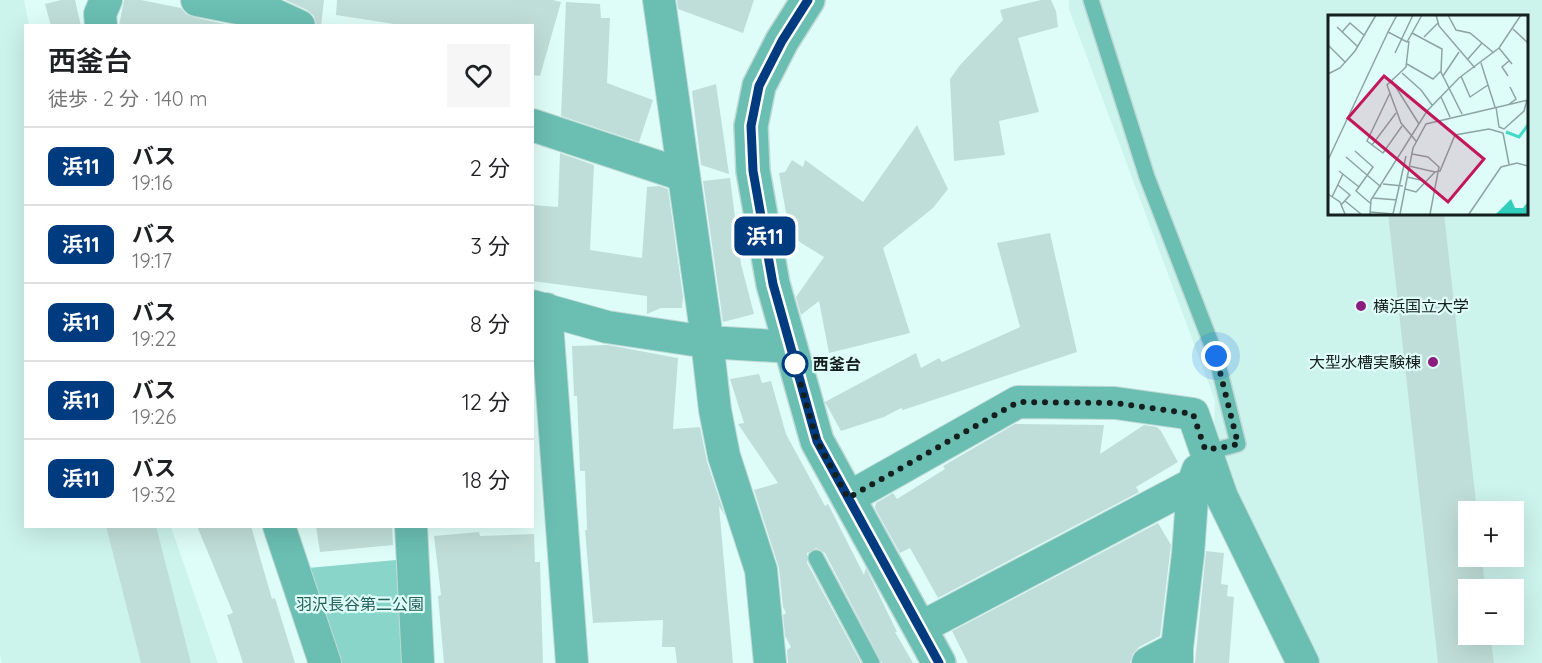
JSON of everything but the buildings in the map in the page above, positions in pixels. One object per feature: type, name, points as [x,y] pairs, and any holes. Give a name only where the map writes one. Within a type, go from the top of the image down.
[{"type":"street","points":[[100,24],[100,14],[106,0]]},
{"type":"street","points":[[197,0],[275,15],[295,24]]},
{"type":"street","points":[[659,0],[707,342],[714,410],[724,456],[761,570],[770,663]]},
{"type":"street","points":[[808,0],[782,41],[759,86],[751,126],[753,171],[773,284],[817,441],[939,663]]},
{"type":"street","points":[[534,126],[683,175]]},
{"type":"street","points":[[572,663],[539,307],[607,327],[707,342],[791,347]]},
{"type":"street","points":[[848,498],[1018,402],[1115,403],[1193,414],[1222,497],[1303,663]]},
{"type":"street","points":[[1148,663],[1177,656],[1193,484],[1205,449]]},
{"type":"street","points":[[920,628],[1193,484]]},
{"type":"street","points":[[280,528],[325,663]]},
{"type":"street","points":[[411,528],[418,663]]},
{"type":"lane","points":[[1091,0],[1146,177],[1216,356],[1238,444],[1205,449]]},
{"type":"lane","points":[[816,558],[872,663]]},
{"type":"shaded area","points":[[0,0],[24,0],[29,24],[24,24],[24,528],[171,528],[218,663],[2,663],[0,656]]},
{"type":"shaded area","name":"横浜国立大学","points":[[1069,0],[1542,0],[1542,663],[1316,663],[1238,505],[1214,428],[1215,400],[1069,9]]},
{"type":"green space","name":"羽沢長谷第二公園","points":[[396,560],[402,663],[340,663],[308,568]]},
{"type":"bus line","name":"浜11","points":[[808,0],[782,41],[759,86],[751,126],[753,171],[773,284],[817,441],[939,663]]},
{"type":"place","name":"横浜国立大学","points":[[1361,306]]},
{"type":"place","name":"大型水槽実験棟","points":[[1433,362]]},
{"type":"place","name":"西釜台","points":[[795,364]]},
{"type":"route","points":[[795,364],[817,441],[848,498],[1018,402],[1115,403],[1193,414],[1205,449],[1238,444],[1216,356]]}]
